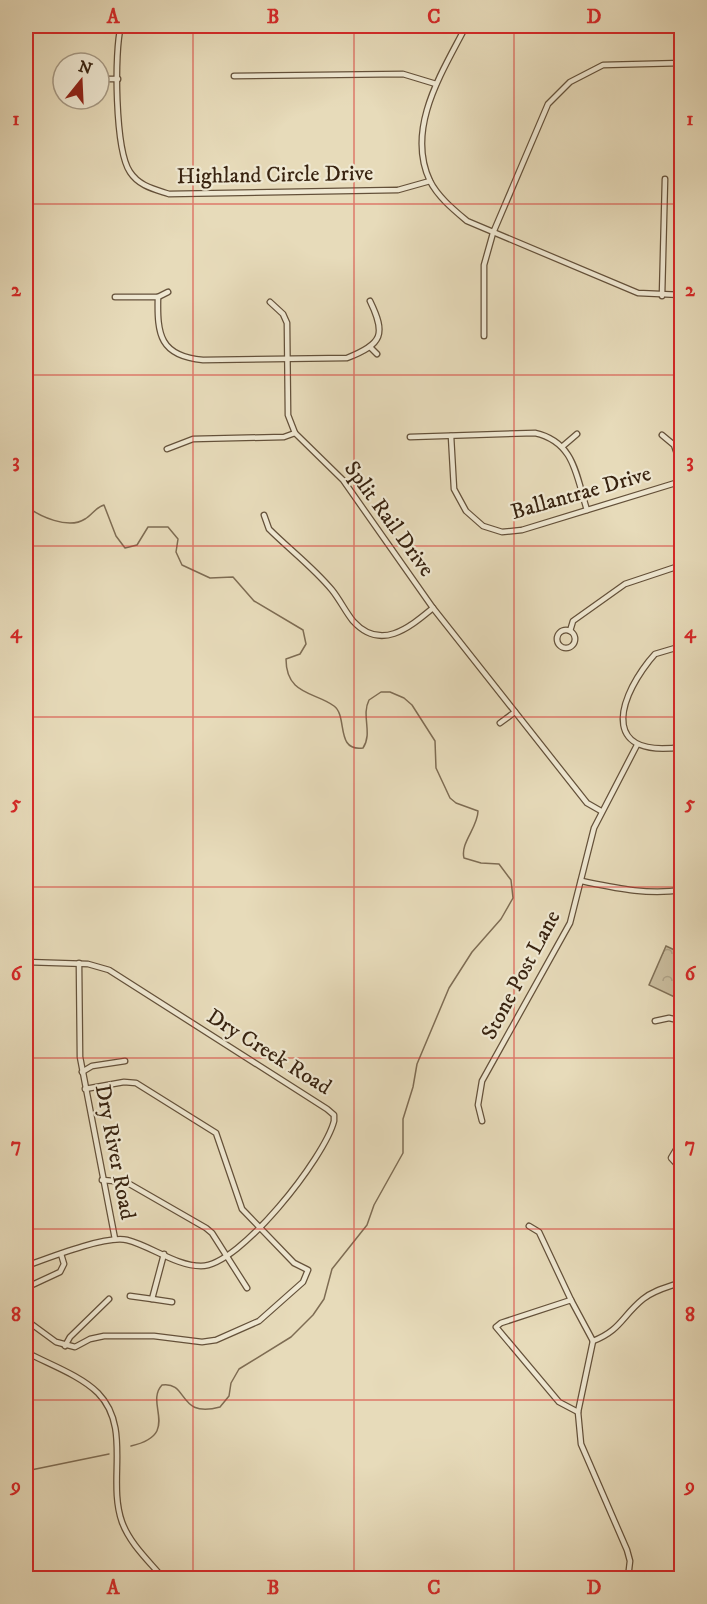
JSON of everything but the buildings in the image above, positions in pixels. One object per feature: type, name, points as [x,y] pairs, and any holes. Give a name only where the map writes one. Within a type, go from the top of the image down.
[{"type":"street","name":"Highland Circle Drive","points":[[121,26],[118,44],[120,148],[129,171],[147,187],[169,194],[398,190],[430,181]]},
{"type":"street","points":[[466,26],[436,84],[424,129],[423,149],[430,181],[448,205],[467,221],[638,293],[662,296],[681,295]]},
{"type":"street","points":[[484,336],[484,265],[493,233],[548,104],[570,82],[592,69],[614,63],[681,63]]},
{"type":"street","points":[[234,76],[403,74],[436,84]]},
{"type":"street","points":[[111,79],[118,79]]},
{"type":"street","points":[[662,296],[665,179]]},
{"type":"street","points":[[115,297],[158,297],[168,292]]},
{"type":"street","points":[[158,297],[157,327],[162,340],[172,351],[187,358],[347,358],[370,347],[380,332],[381,322],[370,300]]},
{"type":"street","points":[[167,449],[193,439],[284,437],[295,433],[288,416],[286,323],[283,314],[270,302]]},
{"type":"street","points":[[370,347],[377,354]]},
{"type":"street","name":"Split Rail Drive","points":[[295,433],[343,480],[433,608],[587,803],[601,811]]},
{"type":"street","points":[[410,437],[536,434],[550,437],[563,446],[569,456],[587,510]]},
{"type":"street","points":[[563,446],[577,434]]},
{"type":"street","points":[[662,435],[674,445],[681,468]]},
{"type":"street","name":"Ballantrae Drive","points":[[451,436],[454,489],[466,511],[483,526],[502,532],[522,530],[681,481]]},
{"type":"street","points":[[264,515],[268,529],[332,589],[354,621],[365,631],[384,636],[400,633],[433,608]]},
{"type":"street","points":[[570,630],[573,621],[625,584],[681,565]]},
{"type":"street","points":[[570,630],[575,641],[571,646],[562,647],[557,641],[558,635],[562,631],[570,630]]},
{"type":"street","points":[[681,646],[655,654],[621,714],[625,734],[637,745],[681,747]]},
{"type":"street","points":[[500,723],[515,712]]},
{"type":"street","name":"Stone Post Lane","points":[[482,1121],[478,1106],[482,1081],[570,923],[594,828],[637,745]]},
{"type":"street","points":[[581,881],[630,891],[659,893],[681,890]]},
{"type":"street","name":"Dry Creek Road","points":[[26,962],[79,963],[98,965],[109,970],[334,1115],[332,1127],[288,1198],[261,1228],[225,1255],[202,1266],[127,1240],[115,1239],[26,1266]]},
{"type":"street","name":"Dry River Road","points":[[79,963],[79,1045],[82,1072],[115,1239]]},
{"type":"street","points":[[655,1021],[669,1018],[681,1021]]},
{"type":"street","name":"Dry River Road","points":[[82,1072],[92,1066],[125,1060]]},
{"type":"street","points":[[26,1320],[65,1346],[75,1347],[90,1339],[104,1336],[154,1336],[209,1342],[259,1321],[303,1282],[308,1270],[294,1263],[243,1209],[216,1133],[136,1083],[124,1082],[85,1089]]},
{"type":"street","points":[[681,1148],[676,1148],[671,1158],[681,1170]]},
{"type":"street","points":[[102,1180],[126,1182],[206,1228],[247,1288]]},
{"type":"street","points":[[529,1226],[539,1232],[593,1341],[578,1412],[580,1444],[630,1561],[628,1578]]},
{"type":"street","points":[[32,1285],[60,1272],[64,1264],[61,1254]]},
{"type":"street","points":[[152,1299],[164,1254]]},
{"type":"street","points":[[593,1341],[610,1334],[643,1299],[681,1282]]},
{"type":"street","points":[[130,1296],[172,1302]]},
{"type":"street","points":[[65,1346],[70,1337],[109,1299]]},
{"type":"street","points":[[571,1300],[501,1323],[496,1327],[559,1402],[578,1412]]},
{"type":"street","points":[[26,1352],[96,1391],[105,1401],[111,1412],[117,1435],[117,1490],[122,1522],[134,1545],[163,1578]]},
{"type":"green space","points":[[666,946],[681,953],[681,1000],[649,985]]},
{"type":"waterway","points":[[26,506],[38,514],[70,523],[85,519],[104,505],[116,536],[125,548],[137,545],[148,527],[168,527],[178,539],[176,552],[182,565],[210,578],[233,577],[254,601],[303,630],[306,644],[300,654],[286,659],[287,671],[296,686],[334,706],[338,711],[345,739],[354,748],[363,748],[366,742],[366,712],[369,700],[381,692],[390,692],[404,698],[412,705],[435,741],[436,768],[450,798],[456,803],[478,811],[464,847],[464,858],[481,863],[499,864],[511,880],[513,898],[501,919],[472,952],[449,988],[417,1064],[403,1119],[403,1153],[374,1205],[367,1225],[332,1269],[324,1299],[313,1315],[291,1337],[239,1369],[231,1383],[229,1396],[220,1407],[197,1408],[190,1404],[176,1388],[162,1385],[158,1393],[159,1418],[155,1434],[146,1441],[131,1446]]},
{"type":"waterway","points":[[26,1471],[109,1454]]}]
